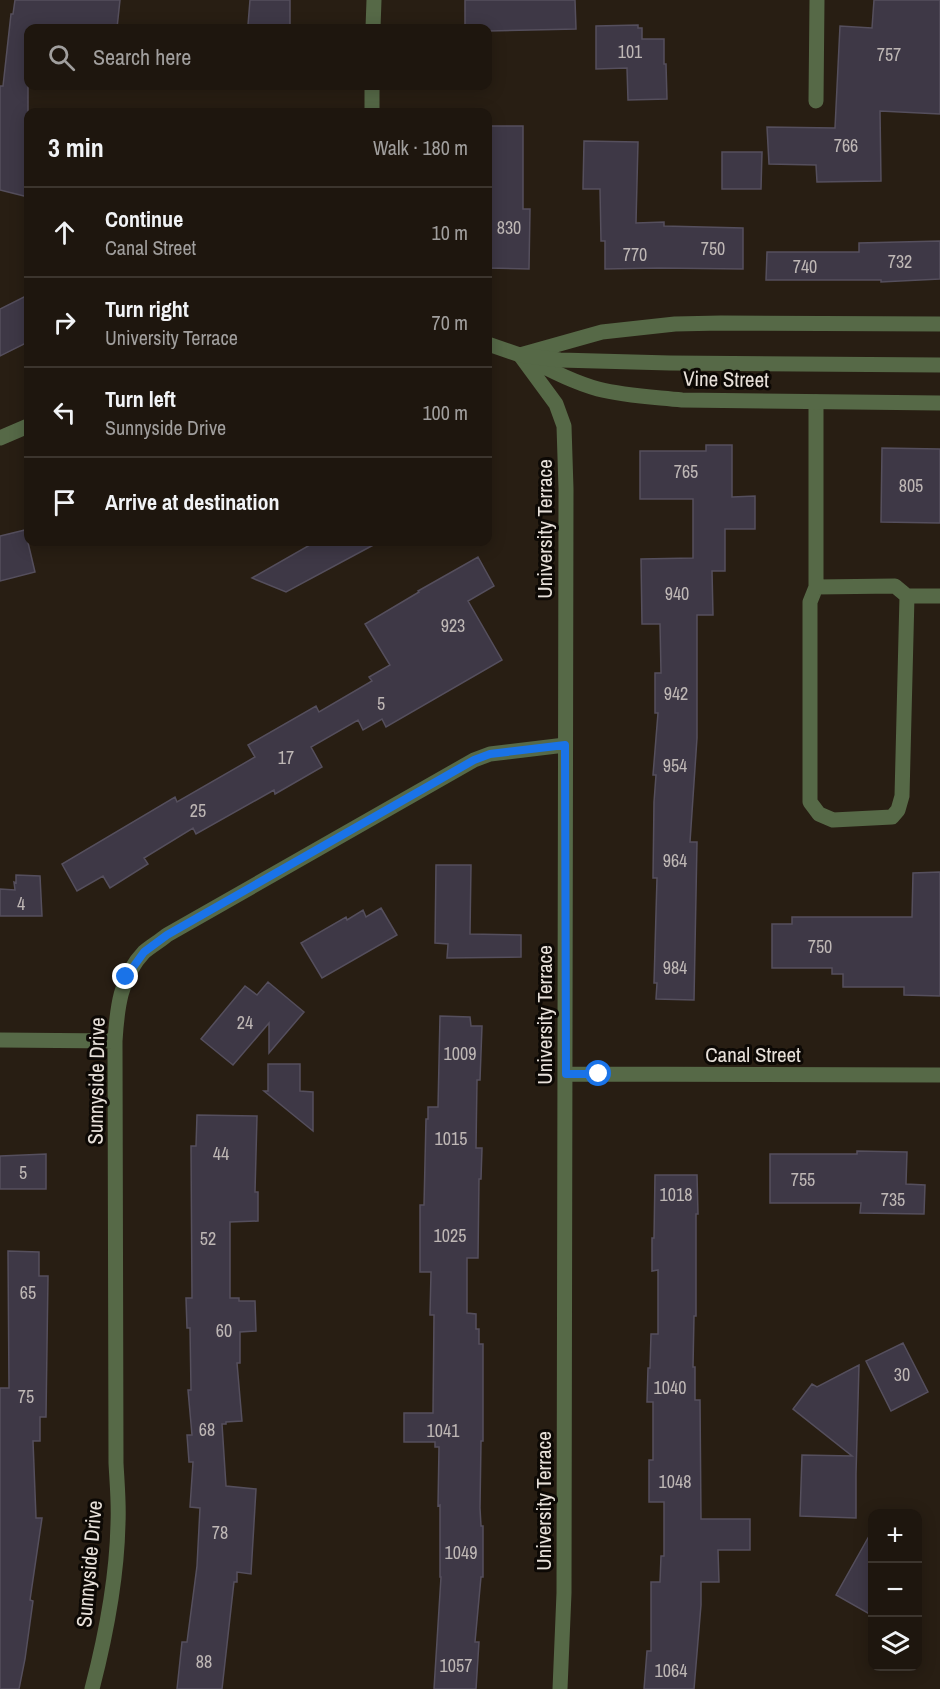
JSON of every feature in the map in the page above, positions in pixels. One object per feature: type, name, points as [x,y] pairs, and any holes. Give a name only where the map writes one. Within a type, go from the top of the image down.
[{"type":"street","points":[[373,24],[374,0]]},
{"type":"street","points":[[816,101],[817,0]]},
{"type":"street","points":[[372,90],[372,108]]},
{"type":"street","points":[[520,354],[602,332],[675,324],[721,322],[940,324]]},
{"type":"street","name":"Vine Street","points":[[492,345],[520,354],[560,360],[940,365]]},
{"type":"street","name":"Vine Street","points":[[520,354],[561,376],[599,389],[642,397],[682,400],[940,403]]},
{"type":"street","name":"University Terrace","points":[[520,354],[556,404],[564,426],[566,489],[564,1593],[560,1689]]},
{"type":"street","points":[[816,402],[816,587],[810,602],[810,802],[819,814],[833,819],[891,817],[898,810],[902,796],[907,596]]},
{"type":"street","points":[[0,438],[24,428]]},
{"type":"street","points":[[816,587],[895,586],[907,596],[940,596]]},
{"type":"street","name":"Sunnyside Drive","points":[[92,1689],[101,1654],[112,1591],[118,1524],[115,1041],[117,1009],[126,977],[144,952],[167,935],[474,760],[500,752],[565,745]]},
{"type":"street","points":[[0,1040],[115,1041]]},
{"type":"street","name":"Canal Street","points":[[566,1074],[940,1075]]},
{"type":"building","points":[[15,0],[120,0],[117,24],[24,24],[24,90],[28,90],[28,108],[24,108],[24,196],[0,190],[0,86],[3,86],[11,14],[13,14]]},
{"type":"building","points":[[250,0],[290,0],[290,24],[248,24]]},
{"type":"building","points":[[465,0],[575,0],[576,29],[492,31],[492,24],[465,24]]},
{"type":"building","points":[[874,0],[940,0],[940,114],[880,111],[881,181],[817,182],[816,165],[769,164],[767,127],[835,128],[840,26],[872,28]]},
{"type":"building","points":[[638,25],[638,28],[642,28],[642,39],[664,39],[667,99],[628,100],[627,68],[596,69],[596,26]]},
{"type":"building","points":[[492,126],[523,126],[523,209],[530,209],[529,269],[492,268]]},
{"type":"building","points":[[584,141],[638,142],[636,223],[664,222],[664,226],[743,228],[743,269],[605,269],[605,241],[601,241],[600,189],[583,189]]},
{"type":"building","points":[[722,152],[762,152],[761,189],[722,189]]},
{"type":"building","points":[[940,241],[940,279],[881,282],[881,280],[766,280],[767,252],[859,252],[859,243]]},
{"type":"building","points":[[24,297],[24,344],[0,356],[0,309]]},
{"type":"building","points":[[706,445],[732,445],[732,497],[755,496],[755,529],[725,529],[725,571],[712,571],[713,615],[697,615],[697,738],[690,842],[697,842],[694,1000],[656,999],[657,983],[654,983],[657,878],[653,878],[656,775],[653,775],[658,713],[655,713],[655,673],[661,673],[660,624],[642,624],[641,559],[693,558],[693,499],[640,499],[640,451],[706,451]]},
{"type":"building","points":[[882,448],[940,449],[940,523],[881,522]]},
{"type":"building","points":[[24,530],[24,546],[29,546],[35,572],[0,581],[0,536]]},
{"type":"building","points":[[308,546],[372,546],[286,592],[252,578]]},
{"type":"building","points":[[478,557],[494,586],[468,601],[502,660],[386,727],[382,719],[363,730],[358,720],[311,747],[322,767],[275,794],[274,790],[196,834],[193,828],[144,858],[148,864],[110,888],[103,876],[77,891],[62,864],[175,797],[177,802],[255,757],[248,745],[316,706],[319,712],[372,681],[369,677],[390,665],[365,624]]},
{"type":"building","points":[[436,865],[471,865],[470,934],[521,935],[521,957],[447,958],[448,944],[435,943]]},
{"type":"building","points":[[940,872],[940,996],[904,995],[904,987],[843,987],[843,974],[832,974],[832,968],[772,968],[772,924],[792,924],[792,917],[912,917],[913,873]]},
{"type":"building","points":[[16,875],[40,876],[42,916],[0,916],[0,889],[15,890]]},
{"type":"building","points":[[381,908],[397,935],[322,978],[301,943],[346,917],[347,920],[363,910],[366,917]]},
{"type":"building","points":[[268,982],[304,1012],[269,1053],[269,1023],[233,1065],[201,1039],[245,986],[257,995]]},
{"type":"building","points":[[440,1016],[470,1017],[471,1026],[482,1026],[480,1080],[477,1080],[476,1148],[482,1148],[481,1179],[479,1179],[478,1258],[467,1258],[467,1313],[476,1314],[479,1344],[483,1344],[480,1508],[481,1526],[483,1526],[483,1577],[481,1577],[475,1642],[479,1642],[476,1689],[434,1689],[441,1577],[440,1505],[438,1506],[439,1447],[435,1447],[435,1442],[404,1442],[404,1413],[433,1413],[434,1315],[430,1315],[431,1272],[420,1272],[420,1205],[424,1205],[428,1107],[438,1107]]},
{"type":"building","points":[[268,1064],[300,1064],[300,1091],[313,1092],[313,1131],[264,1091],[268,1091]]},
{"type":"building","points":[[197,1115],[257,1116],[255,1192],[258,1192],[258,1221],[230,1222],[230,1298],[239,1298],[239,1301],[255,1301],[256,1331],[240,1332],[240,1363],[237,1363],[242,1421],[222,1424],[226,1486],[256,1489],[251,1574],[237,1572],[237,1582],[234,1582],[222,1689],[177,1689],[182,1642],[187,1642],[197,1566],[200,1508],[190,1507],[193,1462],[189,1462],[187,1435],[192,1435],[188,1390],[191,1390],[190,1328],[187,1328],[186,1298],[192,1298],[191,1146],[196,1146]]},
{"type":"building","points":[[857,1151],[907,1152],[906,1184],[925,1185],[924,1214],[860,1213],[861,1203],[770,1203],[770,1154],[857,1154]]},
{"type":"building","points":[[46,1154],[46,1189],[0,1189],[0,1156]]},
{"type":"building","points":[[655,1175],[697,1175],[696,1316],[694,1316],[693,1367],[695,1367],[695,1400],[700,1400],[701,1519],[750,1519],[750,1550],[718,1550],[719,1582],[701,1582],[694,1689],[644,1689],[647,1651],[651,1651],[651,1582],[660,1582],[661,1556],[664,1556],[664,1502],[649,1502],[649,1460],[653,1460],[653,1402],[647,1402],[648,1368],[650,1368],[651,1334],[658,1334],[658,1270],[652,1271]]},
{"type":"building","points":[[8,1251],[39,1252],[39,1276],[48,1276],[46,1417],[40,1417],[40,1441],[33,1441],[36,1518],[42,1518],[30,1600],[33,1601],[19,1689],[0,1689],[0,1388],[9,1388]]},
{"type":"building","points":[[903,1343],[928,1392],[891,1411],[866,1361]]},
{"type":"building","points":[[859,1365],[856,1518],[800,1516],[802,1455],[852,1456],[793,1409],[812,1384],[817,1387]]},
{"type":"building","points":[[868,1538],[868,1613],[836,1595]]},
{"type":"route","points":[[126,977],[144,952],[167,935],[474,760],[490,754],[565,745],[566,1074],[599,1074]]}]
